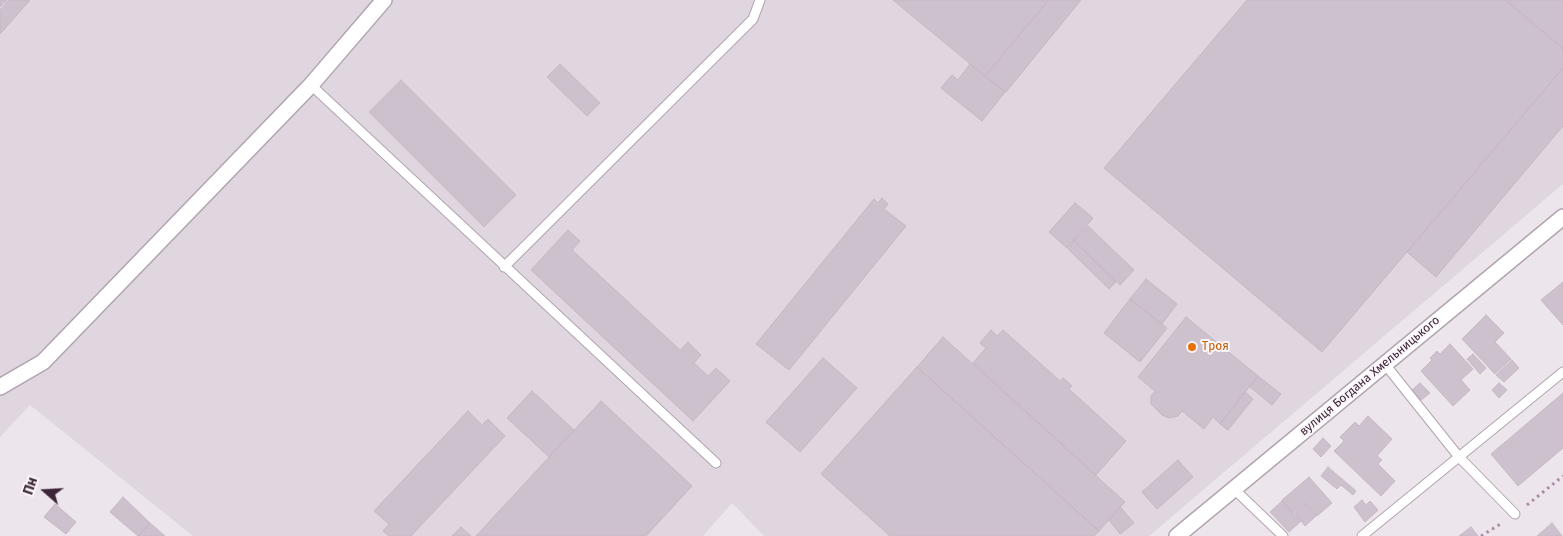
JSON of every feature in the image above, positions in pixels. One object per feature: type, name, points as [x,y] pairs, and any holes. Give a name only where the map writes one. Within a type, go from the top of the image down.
[{"type":"street","points":[[0,387],[43,362],[311,85],[384,0]]},
{"type":"street","name":"вулиця Богдана Хмельницького","points":[[1177,536],[1563,217]]},
{"type":"lane","points":[[504,267],[753,19],[760,0]]},
{"type":"lane","points":[[311,85],[716,463]]},
{"type":"lane","points":[[1384,363],[1459,457],[1515,514]]},
{"type":"lane","points":[[1362,536],[1563,372]]},
{"type":"lane","points":[[1234,489],[1283,536]]},
{"type":"shaded area","points":[[0,0],[1563,0],[1563,184],[1149,536],[764,536],[732,503],[703,536],[193,536],[30,405],[0,437]]},
{"type":"building","points":[[0,0],[7,0],[0,7]]},
{"type":"building","points":[[9,0],[30,0],[0,34],[0,10]]},
{"type":"building","points":[[893,0],[1048,0],[985,76]]},
{"type":"building","points":[[1049,0],[1081,0],[1006,92],[985,76]]},
{"type":"building","points":[[1247,0],[1505,0],[1563,49],[1563,68],[1322,352],[1104,168]]},
{"type":"building","points":[[1506,0],[1563,0],[1563,48]]},
{"type":"building","points":[[560,64],[600,103],[587,116],[547,77]]},
{"type":"building","points":[[970,64],[1005,92],[982,121],[941,88],[952,75],[958,80]]},
{"type":"building","points":[[1563,68],[1563,126],[1436,277],[1407,252]]},
{"type":"building","points":[[401,80],[516,195],[484,227],[369,112]]},
{"type":"building","points":[[882,198],[888,204],[884,209],[906,226],[789,370],[756,344],[874,199],[878,203]]},
{"type":"building","points":[[1075,203],[1093,218],[1067,248],[1049,232]]},
{"type":"building","points":[[1088,226],[1134,270],[1120,285],[1074,241]]},
{"type":"building","points":[[568,230],[580,241],[572,250],[680,350],[688,342],[701,355],[694,363],[708,376],[716,368],[730,381],[693,421],[531,270]]},
{"type":"building","points":[[1074,241],[1116,282],[1109,289],[1068,249]]},
{"type":"building","points":[[1146,279],[1177,304],[1162,324],[1130,299]]},
{"type":"building","points":[[1563,282],[1563,325],[1541,300]]},
{"type":"building","points":[[1130,299],[1167,328],[1140,362],[1104,333]]},
{"type":"building","points":[[1486,315],[1504,333],[1495,342],[1511,359],[1495,374],[1462,339]]},
{"type":"building","name":"Троя","points":[[1186,317],[1258,376],[1220,424],[1213,417],[1204,429],[1182,411],[1178,416],[1169,418],[1162,415],[1151,404],[1151,396],[1155,391],[1138,377]]},
{"type":"building","points":[[991,330],[997,336],[1003,330],[1060,381],[1063,378],[1072,386],[1069,389],[1126,441],[1096,475],[973,363],[986,348],[980,343]]},
{"type":"building","points":[[943,337],[1125,502],[1099,531],[917,367]]},
{"type":"building","points":[[1450,344],[1473,369],[1461,380],[1470,390],[1453,406],[1421,371],[1432,360],[1430,358],[1437,351],[1440,354]]},
{"type":"building","points":[[1473,354],[1486,368],[1480,374],[1467,359]]},
{"type":"building","points":[[823,358],[857,388],[800,452],[766,422]]},
{"type":"building","points":[[1512,360],[1519,368],[1504,382],[1496,375]]},
{"type":"building","points":[[917,367],[1099,531],[1094,536],[890,536],[821,474]]},
{"type":"building","points":[[1258,376],[1281,394],[1272,405],[1250,387]]},
{"type":"building","points":[[1420,383],[1430,393],[1421,400],[1412,390]]},
{"type":"building","points":[[1499,383],[1507,390],[1499,398],[1492,390]]},
{"type":"building","points":[[532,391],[574,430],[549,457],[507,418]]},
{"type":"building","points":[[1245,392],[1253,399],[1228,430],[1220,424]]},
{"type":"building","points":[[1563,393],[1563,448],[1518,486],[1491,454]]},
{"type":"building","points":[[601,401],[692,486],[646,536],[476,536]]},
{"type":"building","points":[[468,411],[482,425],[488,419],[505,436],[411,536],[389,536],[383,531],[389,524],[374,511]]},
{"type":"building","points":[[1368,416],[1392,439],[1377,456],[1382,460],[1378,464],[1395,481],[1381,496],[1334,451],[1344,441],[1340,437],[1355,422],[1359,426]]},
{"type":"building","points":[[1323,438],[1331,446],[1321,457],[1313,449]]},
{"type":"building","points":[[1178,460],[1193,477],[1157,509],[1142,492]]},
{"type":"building","points":[[1328,467],[1356,491],[1353,495],[1341,485],[1337,489],[1321,476]]},
{"type":"building","points":[[1309,477],[1332,503],[1317,516],[1305,503],[1293,513],[1282,500]]},
{"type":"building","points":[[123,497],[150,523],[138,536],[110,512]]},
{"type":"building","points":[[1362,500],[1366,505],[1370,501],[1378,510],[1365,522],[1354,507]]},
{"type":"building","points":[[1282,501],[1301,521],[1289,532],[1270,512]]},
{"type":"building","points":[[55,504],[76,522],[66,534],[44,517]]},
{"type":"building","points":[[1305,504],[1316,516],[1305,526],[1295,513]]},
{"type":"building","points":[[1120,507],[1134,523],[1120,534],[1109,520]]},
{"type":"building","points":[[150,523],[165,536],[138,536]]},
{"type":"building","points":[[1552,523],[1562,536],[1537,536]]},
{"type":"building","points":[[461,527],[471,536],[452,536]]},
{"type":"building","points":[[1471,527],[1478,536],[1459,536]]},
{"type":"place","name":"Троя","points":[[1192,347]]}]
